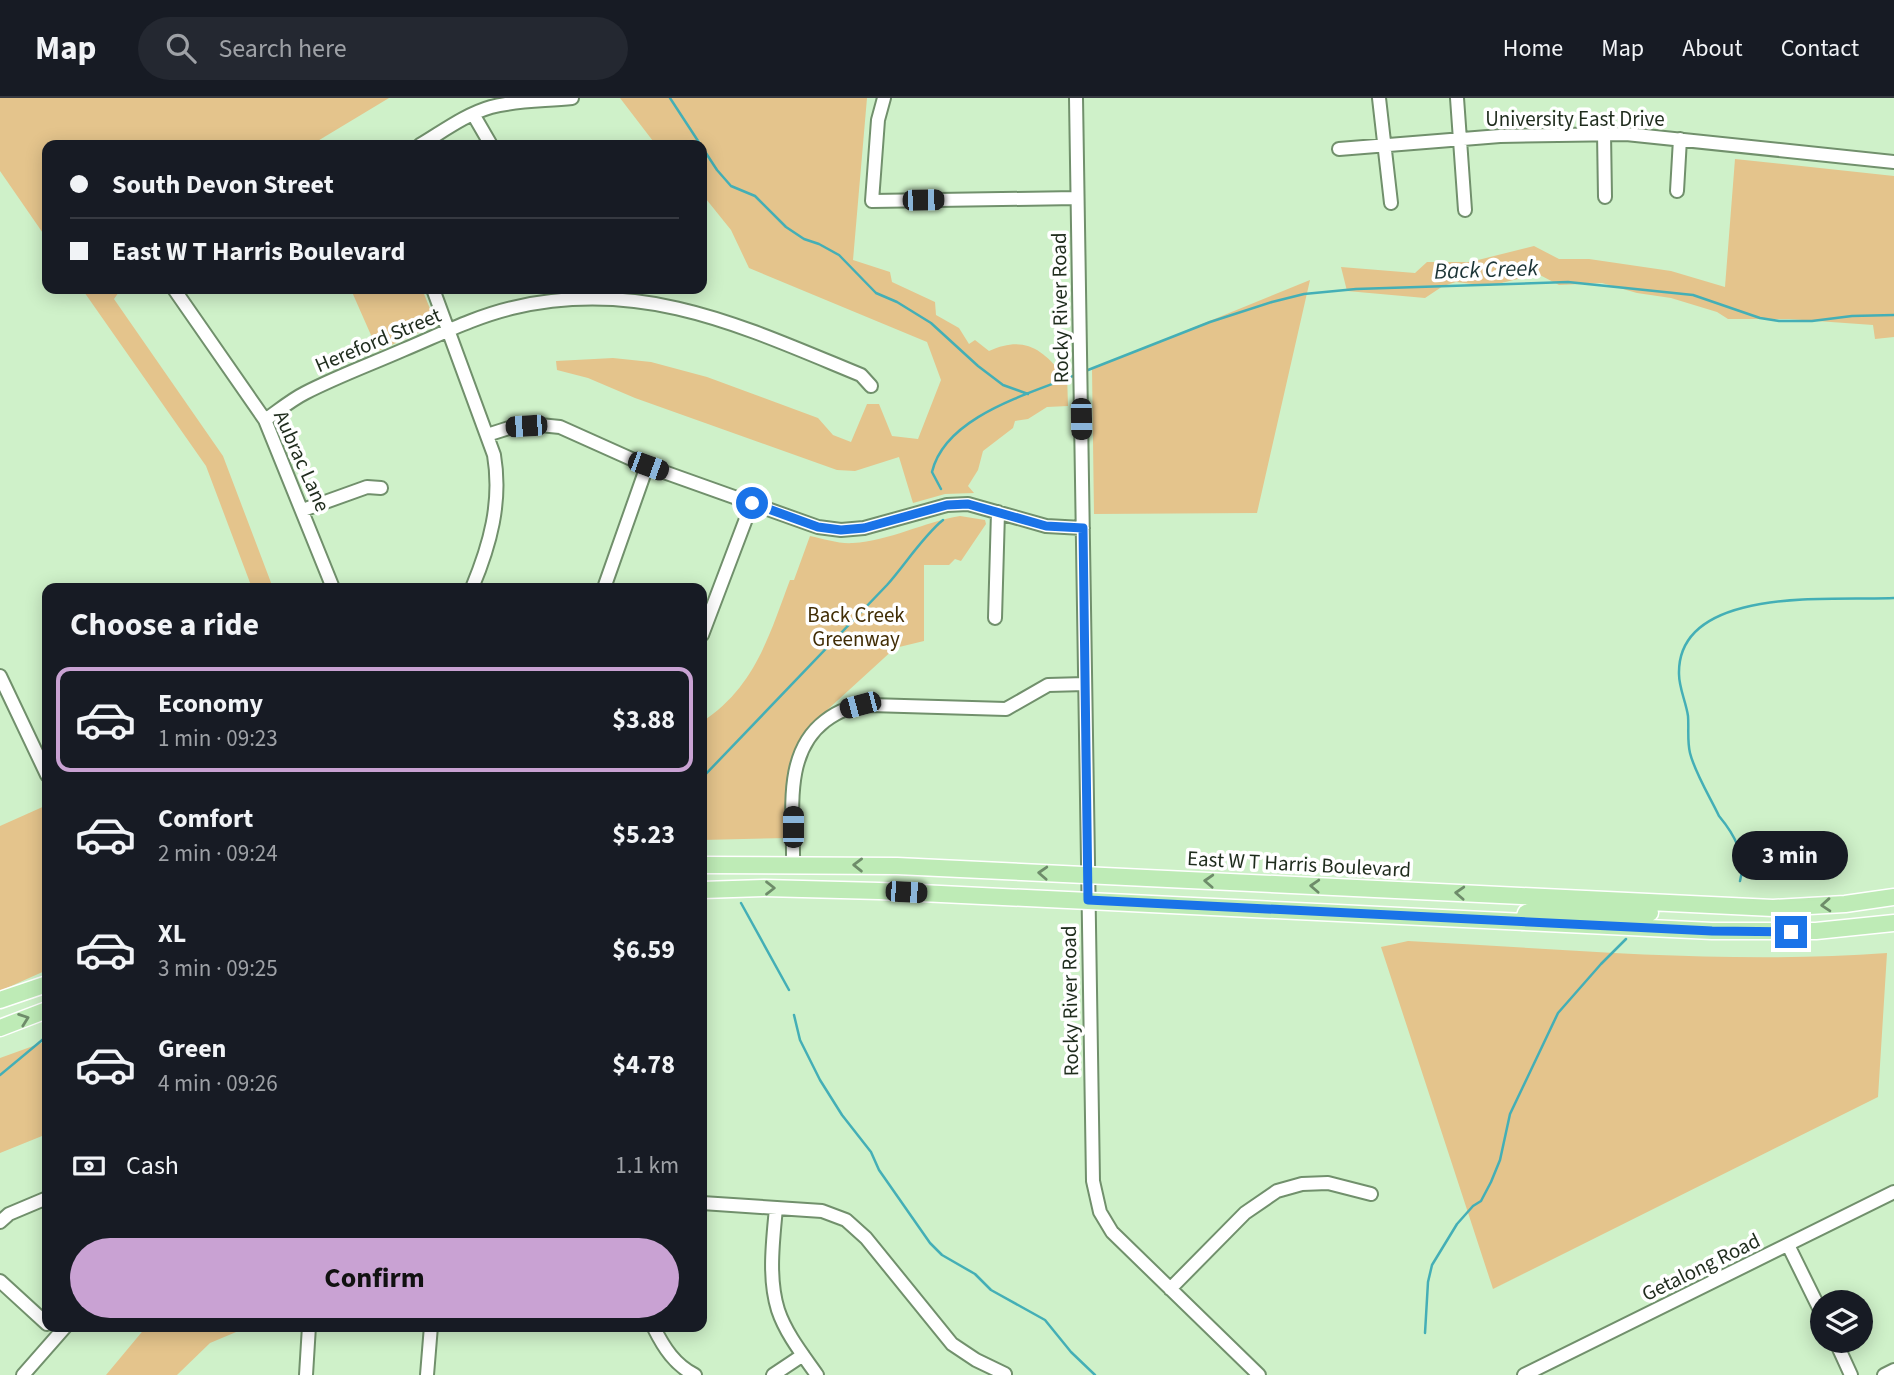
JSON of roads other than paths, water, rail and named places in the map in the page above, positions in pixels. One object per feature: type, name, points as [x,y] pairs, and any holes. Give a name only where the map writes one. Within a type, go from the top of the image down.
[{"type":"main road","name":"East W T Harris Boulevard","points":[[707,865],[793,864],[1087,874],[1728,906],[1807,906],[1894,897]]},
{"type":"main road","points":[[707,890],[839,889],[1712,931],[1791,932],[1894,923]]},
{"type":"main road","points":[[1522,922],[1525,913],[1534,909],[1705,912],[1728,906]]},
{"type":"main road","points":[[0,1000],[42,986]]},
{"type":"main road","points":[[0,1028],[42,1012]]},
{"type":"street","points":[[429,140],[473,114],[508,103],[572,98]]},
{"type":"street","points":[[884,98],[878,120],[872,201],[1077,198]]},
{"type":"street","name":"Rocky River Road","points":[[1076,98],[1091,1148],[1096,1200],[1112,1232],[1259,1375]]},
{"type":"street","points":[[1379,98],[1391,203]]},
{"type":"street","points":[[1457,98],[1465,210]]},
{"type":"street","points":[[473,114],[488,140]]},
{"type":"street","points":[[1604,133],[1605,197]]},
{"type":"street","name":"University East Drive","points":[[1339,149],[1459,139],[1604,133],[1894,162]]},
{"type":"street","points":[[1677,191],[1680,139]]},
{"type":"street","name":"Aubrac Lane","points":[[179,294],[265,420],[331,583]]},
{"type":"street","points":[[435,294],[494,455],[498,480],[496,506],[482,563],[474,583]]},
{"type":"street","name":"Hereford Street","points":[[265,420],[305,393],[449,331],[545,295],[595,298],[645,295],[732,322],[861,375],[871,386]]},
{"type":"street","points":[[487,435],[512,427],[560,427],[648,466],[818,527],[841,530],[864,528],[947,505],[968,504],[1046,526],[1083,528]]},
{"type":"street","points":[[606,583],[648,466]]},
{"type":"street","points":[[303,510],[367,487],[381,488]]},
{"type":"street","points":[[707,622],[752,503]]},
{"type":"street","points":[[995,618],[999,512]]},
{"type":"street","points":[[0,676],[42,764]]},
{"type":"street","points":[[793,864],[796,764],[807,738],[834,714],[860,705],[1006,709],[1048,685],[1085,684]]},
{"type":"street","points":[[1170,1289],[1245,1213],[1277,1191],[1302,1184],[1328,1183],[1371,1194]]},
{"type":"street","name":"Getalong Road","points":[[1524,1375],[1894,1192]]},
{"type":"street","points":[[0,1222],[9,1214],[42,1200]]},
{"type":"street","points":[[707,1203],[822,1211],[846,1220],[866,1238],[952,1344],[976,1360],[1005,1374]]},
{"type":"street","points":[[776,1208],[773,1266],[775,1296],[783,1321],[817,1375]]},
{"type":"street","points":[[1788,1245],[1810,1290]]},
{"type":"street","points":[[0,1281],[42,1316]]},
{"type":"street","points":[[23,1375],[53,1332]]},
{"type":"street","points":[[306,1375],[309,1332]]},
{"type":"street","points":[[427,1375],[431,1332]]},
{"type":"street","points":[[656,1332],[669,1354],[678,1364],[695,1375]]},
{"type":"street","points":[[1841,1353],[1851,1375]]},
{"type":"street","points":[[773,1375],[803,1355]]},
{"type":"street","points":[[1884,1375],[1894,1370]]},
{"type":"waterway","points":[[670,98],[697,140]]},
{"type":"waterway","points":[[707,155],[731,186],[755,196],[786,227],[804,239],[839,255],[876,293],[897,302],[931,323],[1003,385],[1028,394]]},
{"type":"waterway","name":"Back Creek","points":[[1088,370],[1210,322],[1272,302],[1304,294],[1356,289],[1568,282],[1693,295],[1760,318],[1779,321],[1894,315]]},
{"type":"waterway","name":"Back Creek","points":[[941,489],[932,472],[940,453],[953,436],[990,410],[1073,376]]},
{"type":"waterway","name":"Back Creek","points":[[707,773],[887,585],[921,542],[943,520]]},
{"type":"waterway","points":[[1740,881],[1742,863],[1738,846],[1719,816],[1690,753],[1688,716],[1679,674],[1685,645],[1704,625],[1731,611],[1764,603],[1836,598],[1894,598]]},
{"type":"waterway","points":[[741,903],[789,990]]},
{"type":"waterway","points":[[1425,1333],[1428,1282],[1432,1265],[1457,1224],[1481,1201],[1491,1182],[1500,1160],[1510,1114],[1558,1013],[1626,939]]},
{"type":"waterway","points":[[794,1015],[800,1040],[820,1080],[930,1243],[942,1255],[975,1274],[991,1290],[1045,1320],[1071,1352],[1095,1375]]},
{"type":"waterway","name":"Back Creek","points":[[0,1075],[42,1040]]},
{"type":"park label","name":"Back Creek Greenway","points":[[856,627]]}]
